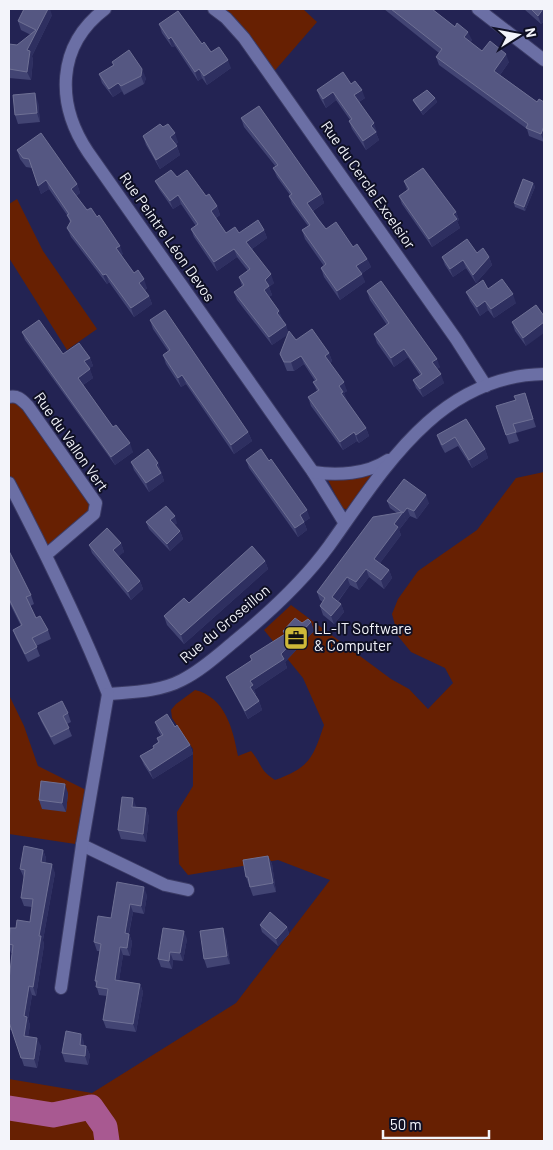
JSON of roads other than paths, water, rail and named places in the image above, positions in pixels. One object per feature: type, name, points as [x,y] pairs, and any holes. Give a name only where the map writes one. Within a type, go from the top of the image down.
[{"type":"street","name":"Rue Peintre Léon Devos","points":[[105,9],[80,38],[66,68],[66,98],[72,125],[88,152],[313,472],[344,522]]},
{"type":"street","name":"Rue du Cercle Excelsior","points":[[214,9],[226,18],[244,38],[456,339],[486,386]]},
{"type":"street","points":[[478,9],[544,60]]},
{"type":"street","name":"Rue du Groseillon","points":[[108,694],[150,691],[181,681],[210,662],[277,605],[328,546],[344,522],[411,436],[440,411],[486,386],[519,377],[544,374]]},
{"type":"street","name":"Rue du Vallon Vert","points":[[9,397],[14,396],[22,399],[28,406],[96,503],[94,514],[46,555]]},
{"type":"street","points":[[313,472],[335,474],[373,469],[395,456]]},
{"type":"street","points":[[9,482],[88,644],[108,694],[82,845],[61,988]]},
{"type":"street","points":[[82,845],[165,885],[188,890]]},
{"type":"waterway","points":[[9,1108],[53,1115],[91,1107],[105,1127],[107,1141]]},
{"type":"place","name":"LL-IT Software & Computer","points":[[296,638]]}]
